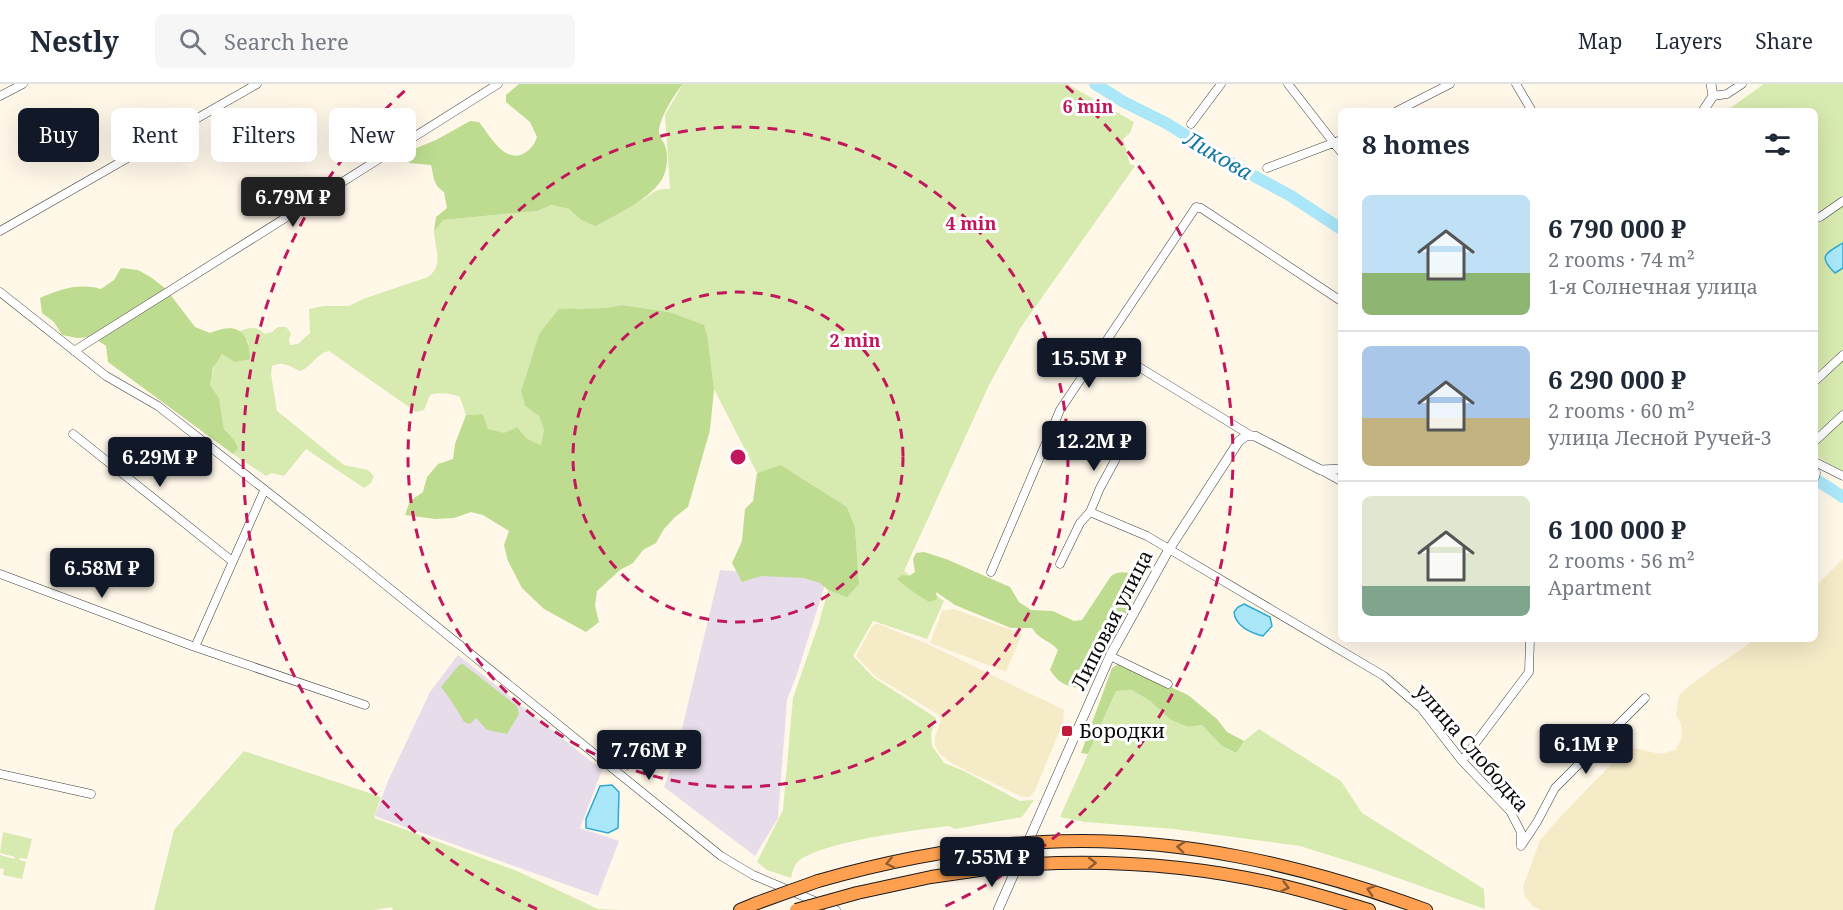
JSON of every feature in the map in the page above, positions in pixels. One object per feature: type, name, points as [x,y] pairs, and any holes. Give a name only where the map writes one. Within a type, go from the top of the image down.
[{"type":"highway","points":[[740,910],[818,881],[894,861],[1010,844],[1140,842],[1216,851],[1276,863],[1335,879],[1426,910]]},
{"type":"highway","points":[[796,910],[857,893],[931,877],[1000,867],[1063,862],[1139,864],[1214,873],[1270,883],[1369,910]]},
{"type":"street","points":[[0,96],[23,84]]},
{"type":"street","points":[[0,231],[257,84]]},
{"type":"street","points":[[74,351],[498,84]]},
{"type":"street","points":[[1191,124],[1221,84]]},
{"type":"street","points":[[1267,168],[1337,141],[1288,84]]},
{"type":"street","points":[[1403,108],[1450,84]]},
{"type":"street","points":[[1516,84],[1530,108]]},
{"type":"street","points":[[1706,108],[1713,96],[1711,84]]},
{"type":"street","points":[[1713,96],[1727,94],[1742,84]]},
{"type":"street","points":[[1820,217],[1843,201]]},
{"type":"street","points":[[991,572],[1060,410],[1196,207],[1201,208],[1338,299]]},
{"type":"street","points":[[0,292],[106,376],[158,406],[357,562],[721,856],[753,875],[836,910]]},
{"type":"street","points":[[1102,345],[1251,435],[1338,479]]},
{"type":"street","points":[[1818,378],[1843,355]]},
{"type":"street","points":[[1818,438],[1843,415]]},
{"type":"street","points":[[73,435],[232,561]]},
{"type":"street","name":"Липовая улица","points":[[998,910],[1110,656],[1168,551],[1234,447],[1243,438],[1251,435]]},
{"type":"street","points":[[1060,564],[1080,523],[1090,512],[1125,442]]},
{"type":"street","points":[[1818,464],[1843,476]]},
{"type":"street","points":[[1321,470],[1338,469]]},
{"type":"street","points":[[195,647],[264,491]]},
{"type":"street","name":"улица Слободка","points":[[1090,512],[1147,536],[1168,551],[1384,676],[1421,708],[1462,761],[1510,811],[1521,832],[1521,846],[1555,788],[1646,698]]},
{"type":"street","points":[[0,574],[195,647],[365,705]]},
{"type":"street","points":[[1462,761],[1529,672],[1530,642]]},
{"type":"street","points":[[1110,656],[1168,684]]},
{"type":"street","points":[[0,774],[91,794]]},
{"type":"shaded area","points":[[1843,559],[1843,910],[1541,910],[1532,906],[1525,896],[1523,887],[1540,840],[1628,747],[1661,754],[1675,750],[1682,737],[1681,724],[1676,715],[1679,695],[1752,642],[1818,642],[1818,584]]},
{"type":"shaded area","points":[[720,570],[827,578],[787,700],[778,818],[755,856],[664,787],[676,754]]},
{"type":"shaded area","points":[[954,609],[1022,634],[1006,672],[930,643],[942,611]]},
{"type":"shaded area","points":[[878,624],[928,644],[1064,710],[1063,723],[1030,797],[1022,797],[967,771],[939,753],[935,746],[935,737],[941,720],[939,715],[875,676],[856,656],[873,625]]},
{"type":"shaded area","points":[[458,655],[602,770],[580,828],[619,841],[598,896],[375,816],[388,781],[430,692]]},
{"type":"green space","points":[[519,84],[683,84],[668,107],[659,128],[666,150],[665,173],[648,195],[622,212],[596,226],[581,220],[569,209],[552,205],[537,211],[443,220],[434,232],[436,217],[447,208],[444,192],[436,184],[431,165],[409,163],[416,162],[416,148],[470,121],[479,122],[499,148],[505,152],[519,155],[526,152],[537,137],[530,122],[506,102],[506,95]]},
{"type":"green space","points":[[683,84],[1067,84],[1134,122],[1130,133],[1123,139],[1130,164],[1135,166],[1021,327],[989,385],[904,571],[944,601],[927,639],[873,621],[853,656],[873,677],[936,718],[931,734],[932,746],[944,763],[1020,801],[1034,800],[1022,817],[955,829],[949,826],[916,830],[843,844],[805,856],[796,864],[791,878],[767,870],[757,862],[783,810],[793,698],[828,590],[839,592],[859,584],[855,527],[847,507],[781,465],[757,473],[714,389],[708,340],[669,312],[622,305],[607,310],[576,308],[539,334],[521,391],[525,406],[539,416],[544,430],[542,445],[488,429],[483,414],[466,415],[460,397],[453,395],[442,393],[430,395],[424,410],[416,412],[329,351],[321,354],[301,371],[284,364],[272,366],[271,374],[277,411],[344,465],[368,470],[374,476],[371,483],[364,488],[306,449],[284,476],[272,473],[266,476],[233,454],[238,448],[224,429],[219,398],[210,385],[217,360],[225,352],[249,343],[240,331],[253,328],[265,334],[278,327],[286,327],[291,333],[290,345],[298,344],[310,333],[309,309],[324,306],[349,306],[428,277],[437,262],[434,232],[443,220],[537,211],[552,205],[569,209],[581,220],[636,203],[655,191],[670,189],[665,115]]},
{"type":"green space","points":[[1764,84],[1843,84],[1843,471],[1818,458],[1818,108],[1730,108]]},
{"type":"green space","points":[[121,268],[138,270],[166,289],[195,327],[210,333],[227,328],[234,329],[244,335],[250,359],[235,362],[222,354],[213,368],[210,385],[219,398],[224,429],[238,448],[233,454],[108,362],[106,346],[93,337],[77,338],[62,335],[54,322],[42,313],[40,298],[70,288],[101,289],[114,280]]},
{"type":"green space","points":[[622,305],[669,312],[704,325],[714,389],[710,430],[688,507],[664,529],[656,543],[643,550],[633,563],[620,570],[597,591],[595,606],[599,622],[586,632],[544,609],[522,588],[508,561],[504,545],[509,531],[483,515],[471,512],[454,518],[435,519],[405,515],[410,501],[423,492],[427,477],[438,464],[453,459],[455,444],[466,415],[483,414],[488,429],[504,433],[517,427],[527,439],[541,445],[544,430],[539,416],[525,406],[521,391],[539,334],[559,309]]},
{"type":"green space","points":[[781,465],[847,507],[855,527],[859,584],[847,597],[828,590],[820,583],[804,578],[761,576],[742,582],[732,563],[742,541],[745,509],[753,501],[757,473]]},
{"type":"green space","points":[[924,552],[946,559],[1010,587],[1019,602],[1031,610],[1053,611],[1074,621],[1082,620],[1111,576],[1128,573],[1144,580],[1085,688],[1074,687],[1061,682],[1053,675],[1050,670],[1058,650],[1038,636],[1032,628],[1011,628],[955,605],[936,592],[937,599],[930,602],[897,579],[902,575],[909,576],[915,572],[913,559],[916,553]]},
{"type":"green space","points":[[463,664],[517,706],[519,714],[507,734],[487,730],[476,718],[470,724],[464,722],[441,687],[459,665]]},
{"type":"green space","points":[[1122,665],[1188,695],[1217,719],[1227,732],[1244,741],[1236,753],[1222,746],[1202,725],[1188,727],[1171,720],[1150,701],[1132,690],[1116,691],[1088,754],[1081,753],[1112,668]]},
{"type":"green space","points":[[1132,690],[1150,701],[1171,720],[1188,727],[1202,725],[1222,746],[1235,753],[1244,741],[1259,729],[1341,781],[1362,813],[1484,889],[1485,909],[1300,846],[1174,829],[1085,822],[1060,817],[1116,691]]},
{"type":"green space","points":[[244,751],[381,797],[374,818],[517,871],[598,909],[621,910],[393,910],[392,907],[374,910],[154,910],[174,830]]},
{"type":"green space","points":[[3,832],[32,839],[27,859],[20,858],[19,860],[26,862],[22,879],[3,875],[4,869],[0,868],[0,855],[14,859],[15,857],[0,853]]},
{"type":"water","points":[[1843,243],[1843,268],[1835,273],[1826,263],[1826,255]]},
{"type":"water","points":[[1244,604],[1270,617],[1272,626],[1263,636],[1249,631],[1237,621],[1234,612]]},
{"type":"water","points":[[612,785],[619,792],[618,828],[608,833],[586,828],[586,819],[600,786]]},
{"type":"waterway","name":"Ликова","points":[[1095,84],[1291,196],[1338,227]]},
{"type":"waterway","name":"Ликова","points":[[1818,481],[1843,497]]},
{"type":"place","name":"Бородки","points":[[1067,731]]}]
